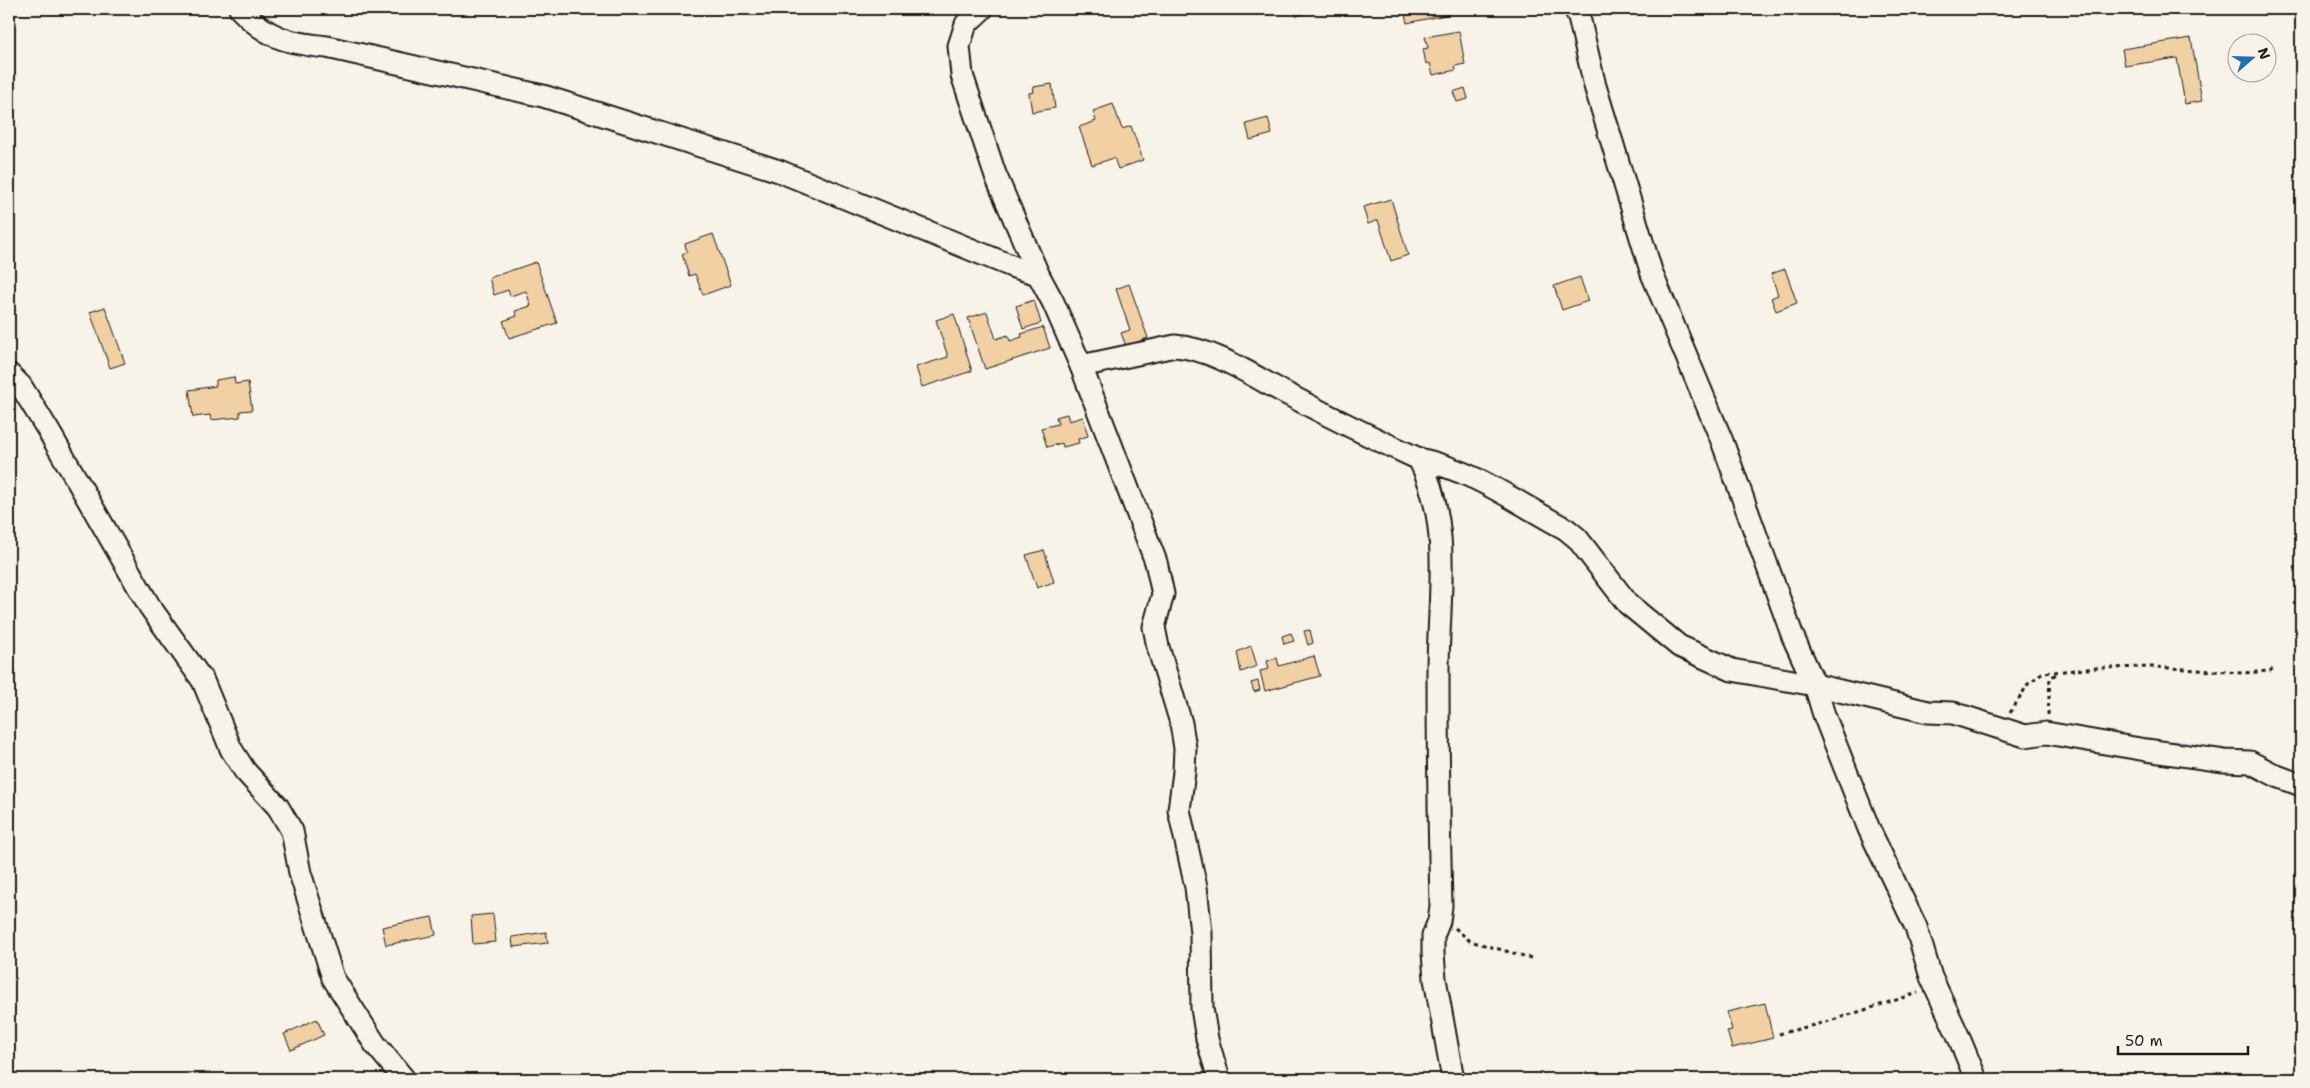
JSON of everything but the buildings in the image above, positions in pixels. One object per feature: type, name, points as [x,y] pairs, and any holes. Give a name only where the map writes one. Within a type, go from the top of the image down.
[{"type":"street","points":[[240,9],[253,23],[279,38],[293,43],[327,47],[543,96],[779,171],[1014,267],[1038,274]]},
{"type":"street","points":[[982,9],[966,24],[959,46],[962,75],[995,174],[1038,274],[1054,302],[1082,366],[1156,562],[1163,594],[1154,627],[1158,647],[1181,723],[1185,748],[1179,810],[1196,887],[1201,932],[1202,1008],[1207,1039],[1219,1079]]},
{"type":"street","points":[[1575,9],[1579,17],[1595,86],[1652,274],[1722,441],[1793,637],[1815,685],[1824,714],[1869,829],[1916,927],[1935,985],[1976,1079]]},
{"type":"street","points":[[1082,366],[1175,346],[1190,347],[1216,358],[1356,430],[1419,458],[1447,465],[1481,480],[1566,529],[1577,538],[1628,604],[1679,646],[1732,670],[1815,685],[1928,712],[1953,713],[2026,736],[2046,733],[2146,750],[2224,761],[2250,762],[2276,776],[2301,785]]},
{"type":"street","points":[[9,374],[21,386],[48,430],[150,607],[203,681],[230,749],[245,771],[278,807],[292,831],[300,873],[316,918],[332,978],[374,1044],[404,1079]]},
{"type":"street","points":[[1419,458],[1428,475],[1437,507],[1442,553],[1442,594],[1438,626],[1437,805],[1440,914],[1433,936],[1434,962],[1453,1079]]},
{"type":"path","points":[[2002,729],[2014,704],[2028,684],[2042,673],[2097,668],[2155,667],[2242,673],[2270,671],[2273,668]]},
{"type":"path","points":[[2046,733],[2050,678],[2059,672]]},
{"type":"path","points":[[1440,914],[1470,940],[1531,958]]},
{"type":"path","points":[[1779,1034],[1857,1012],[1935,985]]}]
